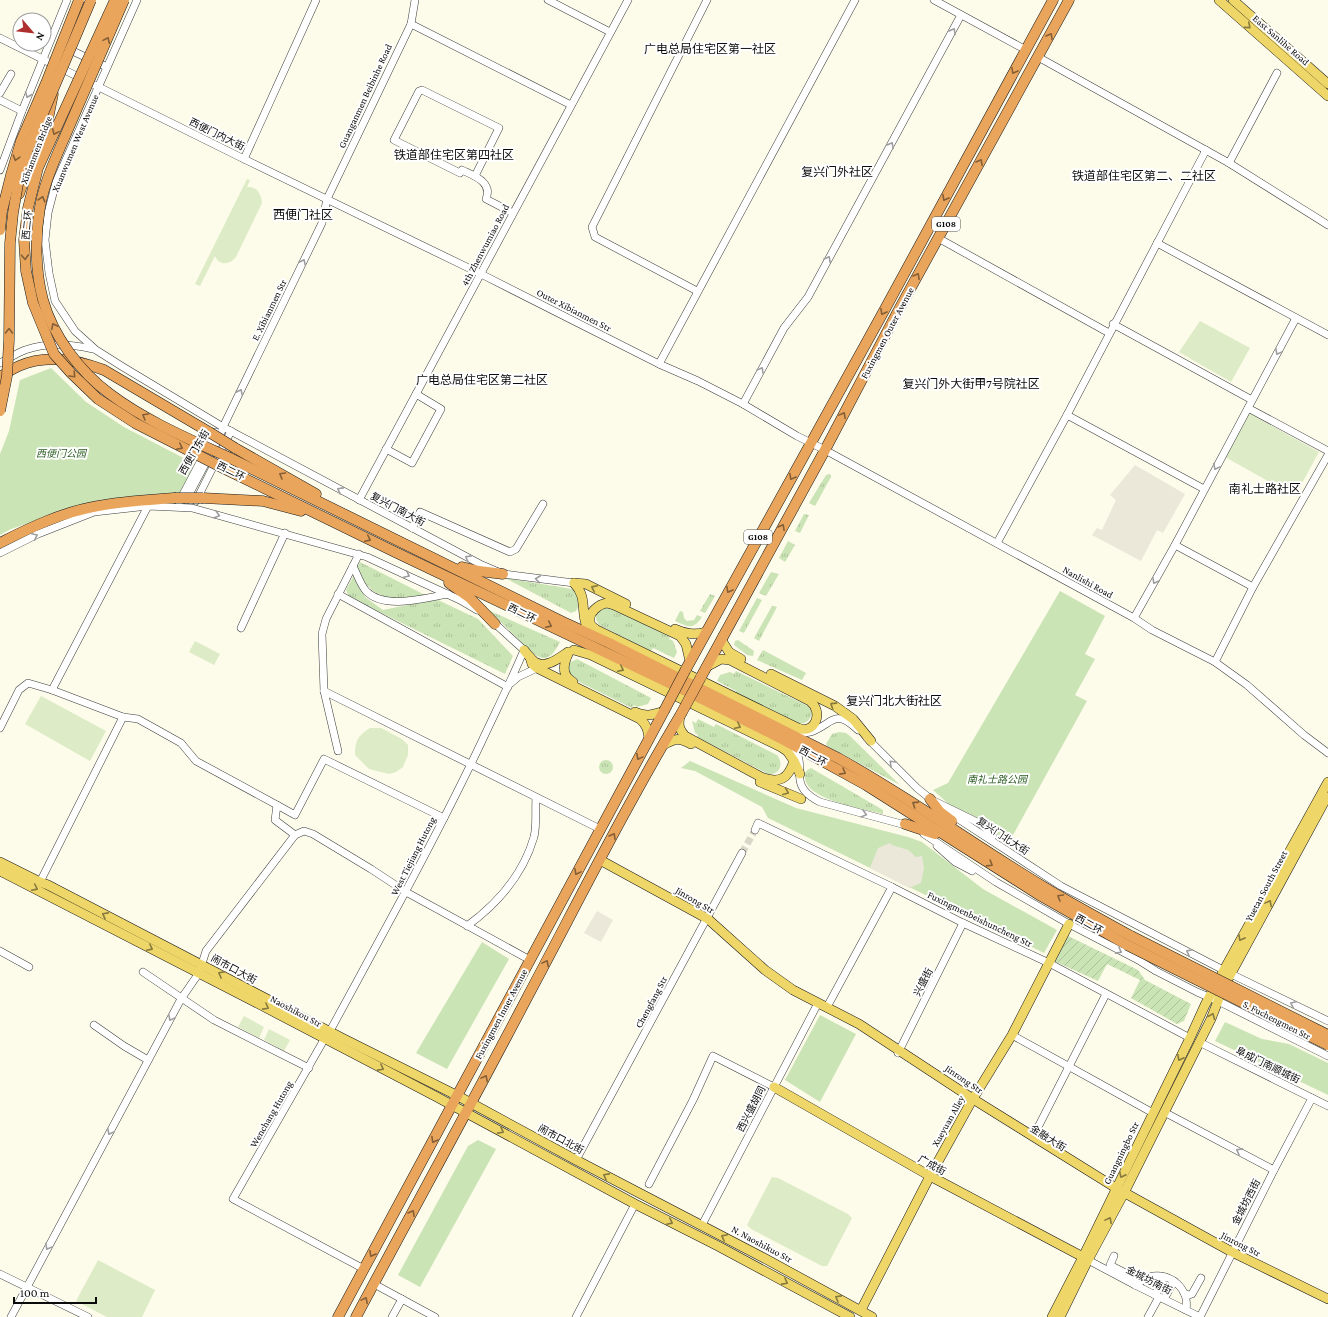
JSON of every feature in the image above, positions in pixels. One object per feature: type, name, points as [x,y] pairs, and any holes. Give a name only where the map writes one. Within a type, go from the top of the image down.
[{"type":"highway","points":[[0,230],[2,211],[10,175],[21,141],[79,0]]},
{"type":"highway","points":[[0,411],[7,369],[10,243],[19,178],[26,156],[91,0]]},
{"type":"highway","name":"西二环","points":[[115,0],[38,168],[28,208],[24,240],[26,271],[33,303],[54,354],[98,399],[108,407],[140,426],[334,522],[591,646],[786,737],[838,758],[871,776],[1041,896],[1129,940],[1328,1035]]},
{"type":"highway","name":"西二环","points":[[124,0],[50,173],[40,206],[36,239],[38,271],[43,300],[51,322],[65,347],[88,375],[110,394],[162,426],[609,643],[786,737]]},
{"type":"highway","name":"Fuxingmen Outer Avenue","points":[[664,711],[1052,0]]},
{"type":"highway","name":"Fuxingmen Outer Avenue","points":[[701,677],[825,450],[897,313],[1069,0]]},
{"type":"highway","points":[[0,377],[19,366],[52,358],[88,363],[104,370],[327,501],[351,518]]},
{"type":"highway","points":[[0,543],[47,521],[97,506],[177,503],[203,498],[263,501],[334,522]]},
{"type":"highway","points":[[435,559],[472,570],[503,574]]},
{"type":"highway","points":[[427,567],[470,598],[495,624]]},
{"type":"highway","name":"Fuxingmen Inner Avenue","points":[[356,1317],[467,1113],[599,862],[701,677]]},
{"type":"highway","name":"Fuxingmen Inner Avenue","points":[[338,1317],[664,711]]},
{"type":"highway","points":[[905,824],[959,838],[956,824],[940,812],[930,799]]},
{"type":"highway","name":"西二环","points":[[1129,940],[1328,1045]]},
{"type":"main road","name":"East Sanlihe Road","points":[[1219,0],[1328,96]]},
{"type":"main road","points":[[1233,0],[1328,84]]},
{"type":"main road","points":[[574,583],[586,584],[594,587],[682,632],[697,634],[706,632]]},
{"type":"main road","points":[[574,583],[580,589],[583,597],[587,627],[609,643]]},
{"type":"main road","points":[[688,665],[686,644],[680,636],[626,610],[607,603],[597,606],[592,614],[590,623],[597,630],[801,730],[816,729]]},
{"type":"main road","points":[[723,635],[722,641],[729,652],[835,706],[853,719],[870,741]]},
{"type":"main road","points":[[527,654],[536,662],[544,664],[550,663],[571,651],[591,646]]},
{"type":"main road","points":[[571,651],[565,660],[564,669],[569,680],[642,716],[652,715],[664,711]]},
{"type":"main road","points":[[571,651],[591,655],[781,747],[787,751],[800,774]]},
{"type":"main road","points":[[527,654],[532,664],[537,668],[640,719],[645,723],[648,729],[649,739]]},
{"type":"main road","points":[[706,667],[721,659],[730,660],[810,701],[816,706],[818,714],[814,724],[804,729]]},
{"type":"main road","points":[[681,714],[678,724],[680,731],[685,736],[761,777],[774,780],[788,776],[794,761]]},
{"type":"main road","points":[[663,745],[671,740],[683,740],[759,781],[801,799]]},
{"type":"main road","name":"Yuetan South Street","points":[[1213,999],[1328,782]]},
{"type":"main road","name":"Yuetan South Street","points":[[1227,972],[1328,794]]},
{"type":"main road","name":"闹市口大街","points":[[0,862],[48,885],[201,969],[327,1035],[458,1096]]},
{"type":"main road","points":[[599,862],[707,920],[761,972],[790,993],[817,1005],[899,1051]]},
{"type":"main road","points":[[0,871],[201,969]]},
{"type":"main road","name":"Xueyuan Alley","points":[[861,1310],[930,1176],[972,1100],[1012,1035],[1069,924]]},
{"type":"main road","name":"Guangningbo Str","points":[[1119,1192],[1153,1113],[1195,1040],[1211,1018],[1213,999]]},
{"type":"main road","name":"Jinrong Str","points":[[817,1005],[827,1007],[859,1024],[972,1100],[1119,1192],[1231,1254],[1328,1299]]},
{"type":"main road","name":"Naoshikou Str","points":[[327,1035],[467,1113]]},
{"type":"main road","name":"Guangningbo Str","points":[[1060,1317],[1086,1258],[1119,1192],[1164,1112],[1195,1040]]},
{"type":"main road","name":"广成街","points":[[774,1087],[930,1176],[1086,1258]]},
{"type":"main road","name":"闹市口北街","points":[[458,1096],[640,1194]]},
{"type":"main road","name":"金融大街","points":[[972,1100],[1119,1192]]},
{"type":"main road","points":[[467,1113],[635,1204],[718,1246],[850,1317]]},
{"type":"main road","points":[[635,1204],[640,1194]]},
{"type":"main road","name":"N. Naoshikuo Str","points":[[640,1194],[702,1225],[872,1317]]},
{"type":"main road","name":"Guangningbo Str","points":[[1052,1317],[1086,1258]]},
{"type":"street","points":[[52,38],[67,0]]},
{"type":"street","name":"Xuanwumen West Avenue","points":[[138,0],[56,182],[48,213],[45,240],[49,273],[55,301],[75,332],[96,350],[223,427]]},
{"type":"street","points":[[244,159],[316,0]]},
{"type":"street","name":"Guanganmen Beibinhe Road","points":[[327,200],[411,24],[415,0]]},
{"type":"street","points":[[548,0],[610,32]]},
{"type":"street","name":"4th Zhenwumiao Road","points":[[359,500],[479,273],[628,0]]},
{"type":"street","points":[[697,291],[595,237],[592,227],[708,0]]},
{"type":"street","points":[[659,364],[697,291],[856,0]]},
{"type":"street","points":[[934,0],[1026,50]]},
{"type":"street","points":[[742,404],[784,328],[808,297],[962,15]]},
{"type":"street","points":[[411,24],[571,105]]},
{"type":"street","name":"西便门内大街","points":[[0,38],[327,200]]},
{"type":"street","points":[[52,41],[107,67]]},
{"type":"street","points":[[0,170],[46,52]]},
{"type":"street","points":[[1038,56],[1229,163],[1328,225]]},
{"type":"street","points":[[1229,163],[1278,73]]},
{"type":"street","points":[[0,92],[11,74]]},
{"type":"street","points":[[475,176],[499,128],[422,90],[419,91],[394,140],[475,176],[486,185],[489,193],[486,199],[514,210]]},
{"type":"street","points":[[0,100],[22,111]]},
{"type":"street","points":[[997,543],[1067,415],[1206,150]]},
{"type":"street","name":"Outer Xibianmen Str","points":[[327,200],[479,273],[659,364],[698,381],[825,450]]},
{"type":"street","name":"E. Xibianmen Str","points":[[223,427],[322,223],[327,200]]},
{"type":"street","points":[[938,238],[1109,333]]},
{"type":"street","points":[[1157,242],[1328,335]]},
{"type":"street","points":[[1134,618],[1296,318]]},
{"type":"street","points":[[1114,324],[1252,400]]},
{"type":"street","name":"Xuanwumen West Avenue","points":[[1,361],[25,350],[58,344],[69,344],[96,350]]},
{"type":"street","points":[[386,449],[412,464],[441,409],[416,394]]},
{"type":"street","points":[[1248,408],[1328,451]]},
{"type":"street","points":[[1067,415],[1204,489]]},
{"type":"street","name":"复兴门南大街","points":[[223,427],[482,565],[503,574],[574,583]]},
{"type":"street","name":"西便门东街","points":[[177,503],[185,502],[217,442],[223,427]]},
{"type":"street","points":[[192,508],[231,431]]},
{"type":"street","name":"Nanlishi Road","points":[[825,450],[1134,618],[1152,630],[1215,662],[1247,686],[1304,735],[1328,753]]},
{"type":"street","points":[[1215,662],[1253,587],[1328,455]]},
{"type":"street","points":[[0,554],[38,534],[94,512],[177,503],[358,554],[374,560],[468,604],[495,624],[527,654]]},
{"type":"street","points":[[412,528],[420,512],[510,552],[516,549],[543,504]]},
{"type":"street","points":[[52,690],[148,506]]},
{"type":"street","points":[[241,628],[285,533]]},
{"type":"street","points":[[1175,544],[1253,587]]},
{"type":"street","points":[[338,751],[324,692],[322,634],[326,619],[358,554]]},
{"type":"street","points":[[353,566],[366,591],[372,596],[386,602],[448,594]]},
{"type":"street","points":[[338,594],[508,686],[518,677],[537,668]]},
{"type":"street","name":"West Tiejiang Hutong","points":[[327,1035],[406,892],[471,764],[508,686],[527,654]]},
{"type":"street","points":[[0,728],[19,690],[28,683],[52,690],[123,717],[138,719],[181,742],[196,762],[295,815],[324,759],[444,818]]},
{"type":"street","points":[[324,692],[600,829]]},
{"type":"street","points":[[40,882],[123,717]]},
{"type":"street","points":[[820,802],[809,796],[802,786],[799,756],[786,737],[806,733],[831,720],[841,719],[848,721],[930,799]]},
{"type":"street","points":[[466,926],[482,915],[500,897],[520,870],[534,837],[536,798]]},
{"type":"street","points":[[801,799],[820,802],[905,824],[927,836],[937,847],[956,862],[1156,971],[1213,999]]},
{"type":"street","name":"复兴门北大街","points":[[930,799],[981,824],[991,834],[1008,846],[1015,854],[1062,886],[1227,972]]},
{"type":"street","points":[[277,805],[274,820],[295,834]]},
{"type":"street","name":"Fuxingmenbeishuncheng Str","points":[[755,830],[758,823],[1049,963],[1195,1040]]},
{"type":"street","points":[[11,1317],[181,999],[201,969],[206,951],[295,834],[304,831],[313,834],[406,892],[530,960]]},
{"type":"street","name":"Chengfang Str","points":[[576,1160],[742,853]]},
{"type":"street","points":[[827,1007],[892,887]]},
{"type":"street","name":"兴盛街","points":[[899,1051],[964,923]]},
{"type":"street","points":[[0,952],[29,966]]},
{"type":"street","points":[[143,972],[214,1020],[309,1068]]},
{"type":"street","name":"S. Fuchengmen Str","points":[[1227,972],[1328,1021]]},
{"type":"street","points":[[1220,986],[1266,1008]]},
{"type":"street","points":[[1033,1137],[1106,994]]},
{"type":"street","points":[[1259,1021],[1273,995]]},
{"type":"street","name":"S. Fuchengmen Str","points":[[1213,999],[1328,1056]]},
{"type":"street","name":"西兴盛胡同","points":[[702,1225],[817,1005]]},
{"type":"street","points":[[94,1025],[124,1046],[148,1060]]},
{"type":"street","name":"Wenchang Hutong","points":[[327,1035],[233,1199],[364,1269]]},
{"type":"street","points":[[1012,1035],[1153,1113]]},
{"type":"street","name":"阜成门南顺城街","points":[[1195,1040],[1328,1106]]},
{"type":"street","points":[[649,1184],[693,1100],[713,1056],[774,1087]]},
{"type":"street","name":"金城坊西街","points":[[1200,1317],[1312,1098]]},
{"type":"street","points":[[1164,1112],[1274,1170]]},
{"type":"street","points":[[576,1317],[635,1204]]},
{"type":"street","points":[[1114,1256],[1110,1265],[1138,1283],[1150,1277],[1164,1277],[1179,1284],[1188,1303],[1186,1310]]},
{"type":"street","name":"金城坊南街","points":[[1086,1258],[1138,1283],[1159,1297],[1200,1317]]},
{"type":"street","points":[[0,1274],[88,1317]]},
{"type":"street","points":[[1159,1297],[1164,1277]]},
{"type":"street","points":[[1185,1294],[1192,1294],[1201,1278]]},
{"type":"street","points":[[1148,1317],[1159,1297],[1174,1281]]},
{"type":"street","points":[[374,1284],[435,1317]]},
{"type":"street","points":[[392,1317],[402,1299]]},
{"type":"green space","points":[[247,179],[250,180],[247,187],[258,191],[262,203],[236,257],[231,262],[222,263],[219,262],[215,256],[200,286],[195,284]]},
{"type":"green space","points":[[1200,321],[1250,348],[1231,382],[1179,352]]},
{"type":"green space","name":"西便门公园","points":[[51,368],[86,402],[124,427],[195,464],[178,497],[95,501],[11,529],[0,535],[0,454],[9,431],[20,380]]},
{"type":"green space","points":[[1249,413],[1319,452],[1295,496],[1225,457]]},
{"type":"green space","points":[[830,474],[831,477],[815,506],[809,503],[826,475]]},
{"type":"green space","points":[[804,514],[809,515],[800,533],[795,531]]},
{"type":"green space","points":[[788,541],[795,545],[785,562],[779,558]]},
{"type":"green space","points":[[360,562],[427,596],[391,599],[374,592],[366,584],[356,569]]},
{"type":"green space","points":[[771,572],[779,574],[766,596],[759,593]]},
{"type":"green space","points":[[354,575],[365,597],[383,610],[436,599],[478,619],[513,656],[505,674],[349,597],[346,590]]},
{"type":"green space","points":[[505,578],[572,589],[577,591],[579,605],[576,611],[571,613]]},
{"type":"green space","name":"南礼士路公园","points":[[1060,591],[1105,616],[1085,654],[1095,659],[1075,695],[1087,701],[1008,844],[952,807],[933,790],[948,783]]},
{"type":"green space","points":[[710,594],[715,596],[705,613],[700,611]]},
{"type":"green space","points":[[757,598],[762,600],[744,633],[739,631]]},
{"type":"green space","points":[[772,606],[777,607],[759,641],[754,638]]},
{"type":"green space","points":[[610,607],[670,637],[669,639],[673,641],[677,652],[674,658],[653,648],[651,651],[599,625],[596,619],[598,611]]},
{"type":"green space","points":[[488,610],[560,642],[556,650],[550,656],[544,658],[535,655]]},
{"type":"green space","points":[[680,611],[683,612],[684,618],[687,621],[694,620],[697,615],[702,617],[693,626],[686,626],[675,621]]},
{"type":"green space","points":[[738,640],[754,651],[753,656],[747,655],[734,645],[735,641]]},
{"type":"green space","points":[[195,641],[220,654],[214,665],[189,652]]},
{"type":"green space","points":[[763,650],[806,673],[802,680],[757,660]]},
{"type":"green space","points":[[577,659],[651,698],[648,704],[637,707],[634,705],[632,708],[571,678],[568,675],[569,663]]},
{"type":"green space","points":[[736,671],[808,706],[812,713],[809,719],[805,723],[800,724],[736,693],[736,691],[717,681],[720,675],[730,672],[734,674]]},
{"type":"green space","points":[[41,696],[106,731],[90,761],[25,724]]},
{"type":"green space","points":[[698,719],[714,727],[716,724],[777,755],[780,762],[780,768],[775,773],[768,774],[697,737],[698,735],[695,733],[692,721],[696,723]]},
{"type":"green space","points":[[370,728],[381,728],[402,739],[408,745],[408,755],[403,767],[396,772],[389,774],[369,769],[355,755],[358,739]]},
{"type":"green space","points":[[839,732],[846,733],[850,736],[900,785],[827,746],[826,744],[832,734]]},
{"type":"green space","points":[[606,760],[611,762],[613,767],[611,772],[606,774],[601,772],[599,767],[601,762]]},
{"type":"green space","points":[[690,761],[796,808],[922,842],[983,889],[1057,930],[1044,953],[768,818],[762,807],[695,771],[681,768]]},
{"type":"green space","points":[[811,768],[883,810],[883,814],[837,802],[815,792],[808,785],[805,777],[806,771]]},
{"type":"green space","points":[[1066,935],[1138,970],[1145,980],[1191,1004],[1184,1021],[1177,1024],[1131,998],[1140,980],[1107,964],[1098,981],[1054,961]]},
{"type":"green space","points":[[482,942],[509,959],[447,1069],[416,1053]]},
{"type":"green space","points":[[820,1015],[856,1034],[820,1102],[785,1080]]},
{"type":"green space","points":[[244,1016],[264,1027],[259,1038],[238,1027]]},
{"type":"green space","points":[[1225,1022],[1262,1039],[1289,1044],[1328,1063],[1328,1095],[1215,1041]]},
{"type":"green space","points":[[269,1029],[290,1040],[284,1051],[264,1040]]},
{"type":"green space","points":[[478,1140],[496,1149],[420,1287],[398,1275],[468,1146]]},
{"type":"green space","points":[[772,1177],[778,1178],[848,1214],[852,1218],[827,1266],[822,1266],[751,1229],[747,1225]]},
{"type":"green space","points":[[98,1260],[155,1290],[142,1317],[107,1317],[76,1301]]},
{"type":"shaded area","points":[[1135,465],[1185,494],[1163,533],[1157,530],[1141,561],[1092,535],[1097,528],[1102,530],[1116,500],[1110,495]]},
{"type":"shaded area","points":[[890,843],[908,850],[916,857],[922,856],[924,868],[921,883],[909,888],[870,868],[878,848]]},
{"type":"shaded area","points":[[597,911],[613,920],[601,942],[584,933]]},
{"type":"tunnel","points":[[742,853],[755,830]]},
{"type":"district","name":"广电总局住宅区第一社区","points":[[710,49]]},
{"type":"district","name":"铁道部住宅区第四社区","points":[[454,155]]},
{"type":"district","name":"复兴门外社区","points":[[837,172]]},
{"type":"district","name":"铁道部住宅区第二、二社区","points":[[1144,176]]},
{"type":"district","name":"西便门社区","points":[[303,215]]},
{"type":"district","name":"广电总局住宅区第二社区","points":[[482,380]]},
{"type":"district","name":"复兴门外大街甲7号院社区","points":[[971,384]]},
{"type":"district","name":"南礼士路社区","points":[[1265,489]]},
{"type":"district","name":"复兴门北大街社区","points":[[894,701]]}]
